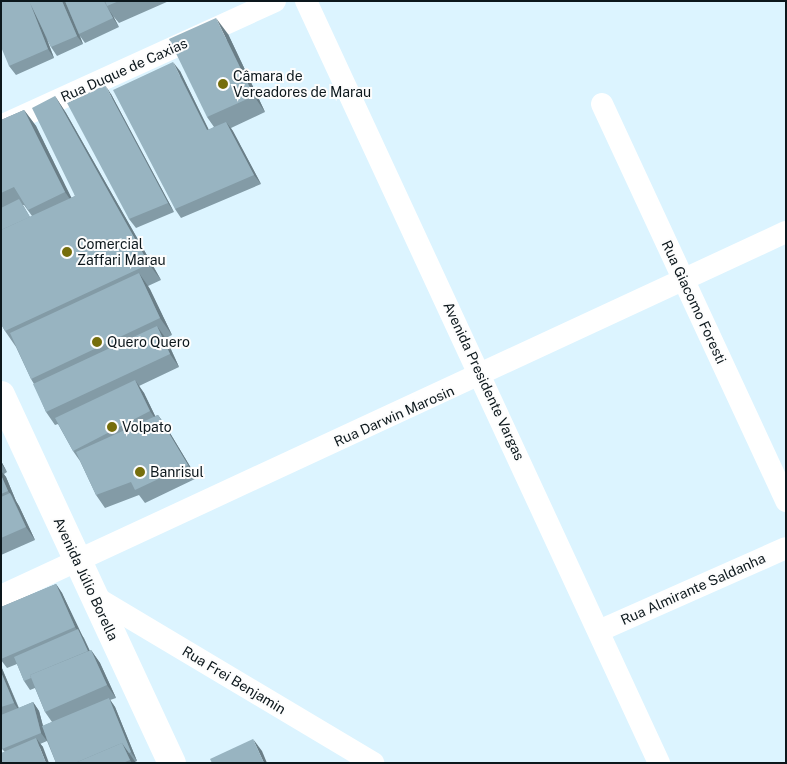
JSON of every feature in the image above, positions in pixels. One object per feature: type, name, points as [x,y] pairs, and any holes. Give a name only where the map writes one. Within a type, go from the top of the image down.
[{"type":"main road","name":"Avenida Júlio Borella","points":[[1,395],[172,763]]},
{"type":"street","name":"Rua Duque de Caxias","points":[[1,126],[275,1]]},
{"type":"street","name":"Avenida Presidente Vargas","points":[[306,1],[601,630],[659,763]]},
{"type":"street","name":"Rua Giacomo Foresti","points":[[602,104],[786,501]]},
{"type":"street","name":"Rua Darwin Marosin","points":[[1,596],[482,376],[683,279],[786,232]]},
{"type":"street","name":"Rua Almirante Saldanha","points":[[601,630],[786,548]]},
{"type":"street","name":"Rua Frei Benjamin","points":[[95,597],[373,763]]},
{"type":"building","points":[[1,1],[62,1],[77,36],[51,47],[30,3],[48,49],[9,66],[1,47]]},
{"type":"building","points":[[65,1],[104,1],[113,18],[79,34]]},
{"type":"building","points":[[105,1],[119,1],[107,6]]},
{"type":"building","name":"Câmara de Vereadores de Marau","points":[[216,18],[254,96],[207,117],[169,39]]},
{"type":"building","points":[[173,62],[207,130],[226,122],[254,175],[175,209],[113,90]]},
{"type":"building","points":[[105,85],[168,203],[129,219],[67,103]]},
{"type":"building","points":[[55,96],[149,264],[5,331],[1,324],[1,230],[75,196],[32,108]]},
{"type":"building","points":[[24,110],[65,192],[28,210],[14,187],[1,193],[1,120]]},
{"type":"building","points":[[19,199],[30,217],[1,230],[1,208]]},
{"type":"building","points":[[139,273],[160,318],[31,379],[10,333]]},
{"type":"building","points":[[157,326],[170,354],[46,412],[33,384]]},
{"type":"building","points":[[135,380],[150,411],[73,451],[55,418]]},
{"type":"building","name":"Banrisul","points":[[158,415],[188,465],[135,490],[131,482],[96,495],[76,452]]},
{"type":"building","points":[[1,475],[8,491],[1,494]]},
{"type":"building","points":[[10,493],[26,527],[1,538],[1,497]]},
{"type":"building","points":[[56,584],[75,627],[1,659],[1,607]]},
{"type":"building","points":[[78,629],[88,651],[30,675],[31,678],[24,681],[14,657]]},
{"type":"building","points":[[91,650],[107,685],[45,712],[30,675]]},
{"type":"building","points":[[1,672],[14,703],[1,707]]},
{"type":"building","points":[[109,698],[131,752],[129,753],[122,743],[75,763],[56,763],[42,726]]},
{"type":"building","points":[[33,702],[41,733],[2,749],[1,715]]},
{"type":"building","points":[[36,738],[46,763],[1,763],[1,753]]},
{"type":"building","points":[[253,739],[264,763],[212,763],[210,759]]},
{"type":"building","points":[[122,743],[130,760],[123,763],[75,763]]},
{"type":"place","name":"Câmara de Vereadores de Marau","points":[[223,84]]},
{"type":"place","name":"Comercial Zaffari Marau","points":[[67,252]]},
{"type":"place","name":"Quero Quero","points":[[97,342]]},
{"type":"place","name":"Volpato","points":[[112,427]]},
{"type":"place","name":"Banrisul","points":[[140,472]]}]
